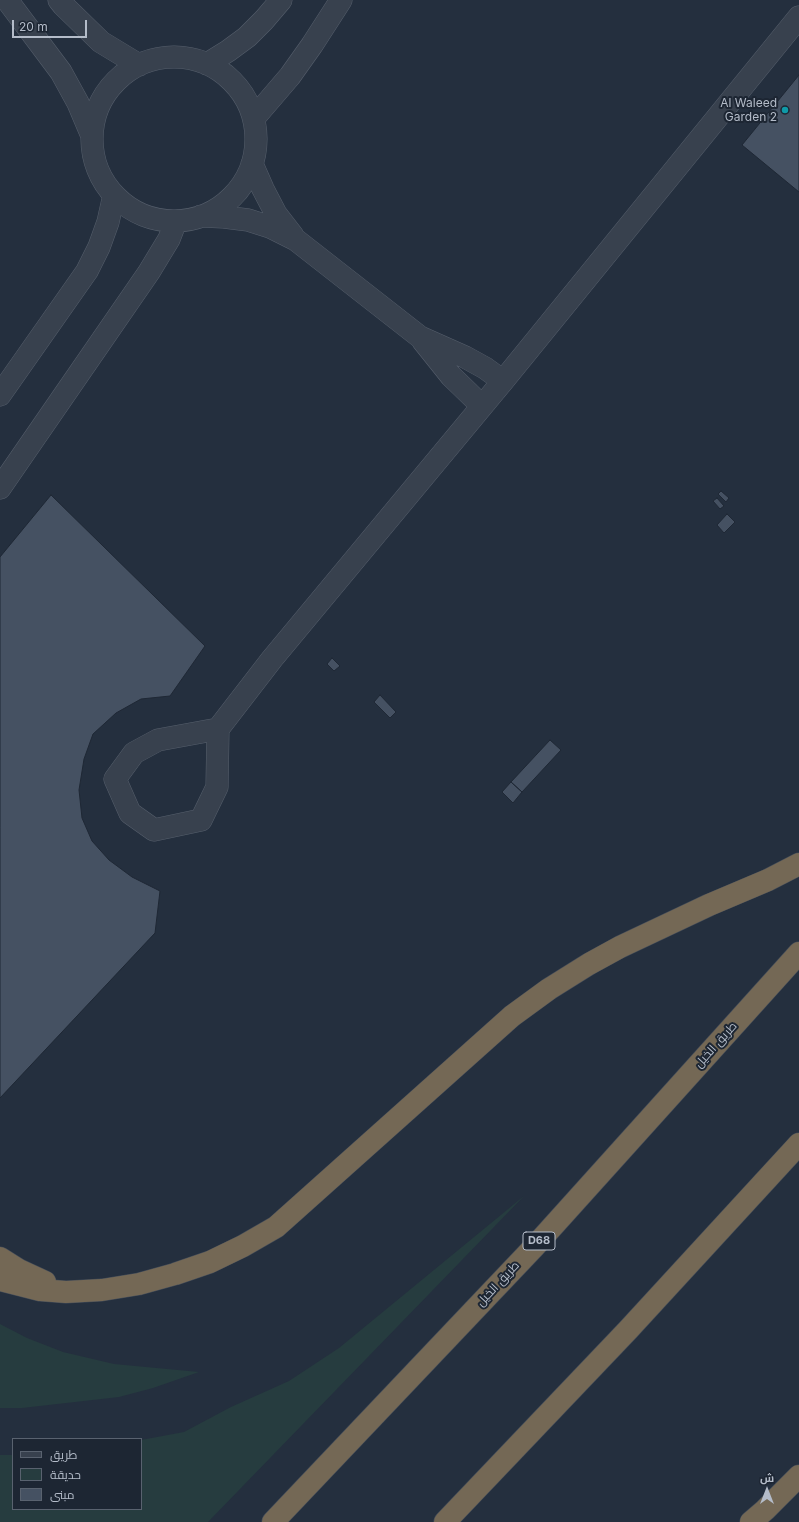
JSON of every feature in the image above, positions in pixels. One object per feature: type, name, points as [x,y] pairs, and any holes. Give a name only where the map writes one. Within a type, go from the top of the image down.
[{"type":"highway","points":[[0,1280],[40,1290],[66,1292],[102,1290],[139,1284],[175,1274],[210,1262],[243,1246],[276,1227],[512,1016],[549,989],[620,947],[709,905],[768,880],[799,864]]},
{"type":"highway","name":"طريق الخيل","points":[[273,1522],[535,1246],[799,953]]},
{"type":"highway","points":[[445,1522],[622,1336],[799,1144]]},
{"type":"highway","points":[[0,1258],[19,1270],[66,1292]]},
{"type":"highway","points":[[751,1522],[799,1476]]},
{"type":"street","points":[[7,0],[62,72],[78,103],[92,136]]},
{"type":"street","points":[[59,0],[101,42],[139,65]]},
{"type":"street","points":[[207,64],[228,51],[247,36],[264,20],[281,0]]},
{"type":"street","points":[[254,118],[290,76],[341,0]]},
{"type":"street","points":[[218,729],[158,740],[134,753],[115,779],[130,813],[154,830],[201,820],[218,787],[218,729],[272,660],[503,381],[799,17]]},
{"type":"street","points":[[162,58],[185,58],[207,64],[223,73],[237,86],[247,101],[254,118],[256,133],[256,149],[252,164],[244,182],[232,196],[218,208],[200,216],[176,221],[153,218],[132,210],[114,195],[99,174],[92,149],[92,136],[96,114],[106,94],[120,77],[139,65],[162,58]]},
{"type":"street","points":[[252,164],[276,214],[296,240]]},
{"type":"street","points":[[0,395],[87,271],[99,247],[108,222],[114,195]]},
{"type":"street","points":[[200,216],[248,220],[270,226],[296,240],[420,337],[451,376],[482,406]]},
{"type":"street","points":[[0,488],[149,272],[169,239],[176,221]]},
{"type":"street","points":[[420,337],[465,357],[485,368],[503,381]]},
{"type":"green space","points":[[524,1196],[208,1522],[0,1522],[0,1455],[12,1455],[12,1510],[142,1510],[142,1440],[184,1432],[231,1407],[289,1381],[339,1348]]},
{"type":"green space","points":[[0,1324],[27,1338],[63,1352],[114,1364],[199,1372],[153,1388],[119,1397],[22,1408],[0,1408]]},
{"type":"building","name":"Al Waleed Garden 2","points":[[799,75],[799,192],[742,145]]},
{"type":"building","points":[[721,491],[729,498],[726,502],[718,494]]},
{"type":"building","points":[[51,495],[205,646],[170,696],[141,699],[116,713],[93,734],[84,759],[79,790],[82,818],[92,841],[109,860],[132,877],[160,891],[155,933],[0,1098],[0,557]]},
{"type":"building","points":[[717,498],[724,506],[720,509],[713,501]]},
{"type":"building","points":[[727,514],[735,522],[724,533],[717,525]]},
{"type":"building","points":[[332,658],[340,666],[334,671],[327,664]]},
{"type":"building","points":[[380,695],[396,712],[390,718],[374,702]]},
{"type":"building","points":[[550,740],[561,750],[522,792],[511,782]]},
{"type":"building","points":[[511,782],[522,792],[513,803],[502,792]]},
{"type":"place","name":"Al Waleed Garden 2","points":[[785,110]]}]
